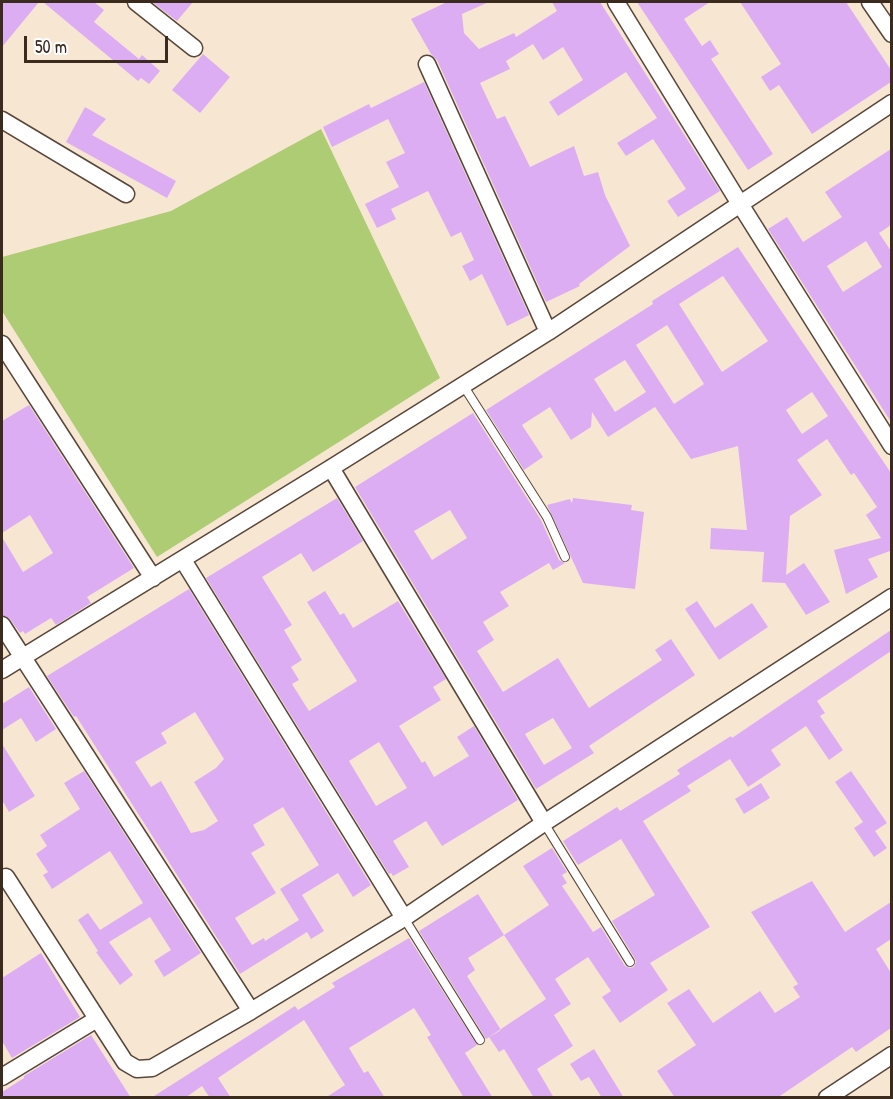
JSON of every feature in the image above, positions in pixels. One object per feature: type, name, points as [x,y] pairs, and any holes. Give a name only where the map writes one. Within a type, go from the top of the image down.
[{"type":"street","points":[[136,2],[194,48]]},
{"type":"street","points":[[616,2],[891,446]]},
{"type":"street","points":[[870,2],[891,34]]},
{"type":"street","points":[[427,64],[548,332]]},
{"type":"street","points":[[2,670],[548,332],[891,103]]},
{"type":"street","points":[[2,120],[126,194]]},
{"type":"street","points":[[2,344],[153,578]]},
{"type":"street","points":[[331,468],[544,823]]},
{"type":"street","points":[[183,560],[404,918]]},
{"type":"street","points":[[3,875],[125,1062],[137,1069],[152,1068],[404,918],[544,823],[891,597]]},
{"type":"street","points":[[2,625],[251,1011]]},
{"type":"street","points":[[2,1077],[97,1019]]},
{"type":"street","points":[[827,1098],[891,1055]]},
{"type":"lane","points":[[463,385],[547,517],[565,557]]},
{"type":"lane","points":[[544,823],[630,962]]},
{"type":"lane","points":[[404,918],[480,1040]]},
{"type":"green space","points":[[321,129],[440,378],[157,557],[2,311],[2,257],[171,211]]},
{"type":"building","points":[[2,2],[39,2],[2,47]]},
{"type":"building","points":[[43,2],[94,2],[104,10],[94,22],[139,59],[142,55],[160,71],[149,84],[141,78],[138,81]]},
{"type":"building","points":[[152,2],[193,2],[177,21]]},
{"type":"building","points":[[447,2],[489,2],[462,14],[464,33],[479,49],[514,33],[516,37],[557,11],[552,2],[600,2],[720,191],[678,217],[667,201],[686,189],[653,139],[626,156],[617,143],[657,118],[626,72],[558,116],[549,102],[583,80],[563,47],[543,60],[533,44],[506,61],[510,69],[480,83],[497,119],[505,116],[530,167],[574,146],[584,176],[598,172],[605,195],[630,246],[579,284],[580,286],[546,302],[437,60],[431,54],[411,19]]},
{"type":"building","points":[[637,2],[710,2],[684,19],[702,46],[710,40],[719,54],[711,59],[773,154],[748,170]]},
{"type":"building","points":[[740,2],[846,2],[891,70],[891,82],[812,134],[779,85],[770,91],[761,77],[781,64]]},
{"type":"building","points":[[203,54],[230,77],[200,113],[172,90]]},
{"type":"building","points":[[424,82],[529,315],[507,326],[482,274],[470,281],[462,266],[474,260],[461,232],[451,237],[428,191],[391,209],[396,219],[377,228],[365,204],[399,187],[386,162],[405,153],[388,119],[332,147],[323,127],[369,104],[371,108]]},
{"type":"building","points":[[85,107],[106,119],[92,135],[176,181],[167,198],[66,142]]},
{"type":"building","points":[[891,149],[891,225],[879,233],[891,251],[891,422],[768,229],[787,217],[803,242],[842,217],[825,192]],"holes":[[[866,241],[882,267],[843,292],[827,266]]]},
{"type":"building","points":[[738,247],[891,473],[891,554],[890,551],[868,559],[878,577],[846,594],[834,550],[881,538],[866,515],[877,507],[854,473],[851,475],[827,439],[797,460],[822,495],[790,516],[786,575],[804,563],[830,602],[806,615],[785,583],[762,582],[764,552],[710,549],[711,528],[747,530],[738,446],[691,459],[655,407],[608,437],[592,412],[591,427],[571,440],[550,407],[522,425],[543,457],[524,470],[486,410],[653,304],[652,301]],"holes":[[[723,276],[768,341],[722,372],[679,304]],[[667,325],[704,384],[674,404],[636,345]],[[625,360],[646,392],[615,412],[594,379]],[[812,392],[828,416],[802,434],[786,410]]]},
{"type":"building","points":[[29,405],[134,568],[87,597],[91,603],[56,625],[51,618],[25,634],[23,631],[20,633],[10,619],[2,615],[2,537],[23,572],[53,553],[30,515],[2,533],[2,421]]},
{"type":"building","points":[[473,413],[541,520],[559,560],[565,563],[553,570],[549,563],[500,592],[509,606],[483,622],[494,640],[477,651],[503,692],[558,658],[589,708],[662,660],[655,650],[671,639],[695,675],[589,746],[594,753],[536,789],[355,487]],"holes":[[[450,510],[467,538],[432,560],[414,531]],[[553,718],[572,748],[544,765],[525,734]]]},
{"type":"building","points":[[337,498],[363,541],[313,572],[301,553],[262,577],[292,625],[284,630],[302,660],[291,667],[299,680],[292,684],[309,711],[357,681],[307,602],[325,591],[340,615],[344,613],[353,628],[398,601],[446,679],[433,687],[441,700],[399,726],[422,763],[425,761],[434,777],[469,756],[457,737],[474,726],[518,800],[442,846],[426,821],[393,841],[409,867],[393,876],[389,874],[206,578]],"holes":[[[379,742],[407,788],[376,806],[349,761]]]},
{"type":"building","points":[[573,498],[632,505],[631,510],[644,512],[635,589],[583,583],[547,505],[570,499],[572,503]]},
{"type":"building","points":[[189,589],[371,885],[353,897],[338,873],[302,895],[324,931],[311,939],[307,932],[240,974],[76,716],[74,717],[47,676]],"holes":[[[195,712],[224,759],[216,768],[194,782],[218,821],[204,830],[191,833],[161,781],[151,787],[135,762],[167,743],[161,733]],[[283,807],[319,865],[280,889],[299,920],[265,941],[264,938],[252,945],[235,918],[276,893],[251,853],[265,845],[253,825]]]},
{"type":"building","points":[[697,601],[715,628],[752,603],[768,627],[719,660],[685,609]]},
{"type":"building","points":[[891,630],[891,651],[817,701],[825,713],[820,716],[843,750],[829,760],[806,726],[771,750],[781,765],[748,787],[730,759],[687,786],[691,791],[643,821],[710,927],[650,963],[668,990],[620,1023],[602,997],[611,991],[588,957],[555,979],[571,1004],[554,1015],[573,1046],[537,1069],[554,1098],[534,1098],[504,1049],[499,1052],[489,1037],[546,999],[504,935],[549,905],[523,866],[552,848],[567,872],[562,875],[567,883],[562,886],[593,932],[601,927],[625,966],[634,967],[635,959],[612,921],[655,895],[621,839],[578,865],[563,841],[617,807],[620,811],[680,774],[677,770],[731,736],[732,738]]},
{"type":"building","points":[[29,687],[56,729],[36,742],[21,718],[2,730],[2,704]]},
{"type":"building","points":[[2,744],[35,796],[9,812],[2,800]]},
{"type":"building","points":[[84,771],[201,953],[164,977],[154,961],[171,950],[150,917],[109,942],[133,975],[120,985],[96,952],[98,951],[78,920],[88,913],[100,930],[143,903],[110,851],[52,889],[43,875],[48,872],[36,854],[47,846],[40,835],[80,809],[64,783]]},
{"type":"building","points":[[851,771],[887,823],[875,831],[887,848],[874,857],[854,828],[863,822],[835,782]]},
{"type":"building","points":[[761,783],[770,798],[744,814],[735,799]]},
{"type":"building","points":[[812,881],[845,932],[891,902],[891,939],[876,949],[891,973],[891,1028],[856,1052],[852,1047],[777,1098],[675,1098],[657,1071],[696,1045],[667,1003],[689,989],[713,1023],[760,991],[775,1013],[800,997],[793,987],[798,984],[751,912]]},
{"type":"building","points":[[478,894],[504,935],[468,958],[475,970],[467,976],[501,1030],[486,1039],[419,931]]},
{"type":"building","points":[[409,938],[477,1045],[465,1053],[493,1098],[464,1098],[427,1037],[431,1035],[414,1008],[349,1048],[364,1073],[368,1071],[385,1098],[325,1098],[345,1085],[304,1020],[218,1078],[231,1098],[210,1098],[202,1086],[185,1098],[151,1098],[295,1006],[303,1017],[298,1010],[335,987],[332,983]]},
{"type":"building","points":[[41,953],[80,1017],[12,1058],[2,1041],[2,978]]},
{"type":"building","points":[[91,1035],[131,1098],[2,1098],[2,1092],[24,1076]]},
{"type":"building","points":[[594,1049],[624,1098],[602,1098],[589,1077],[581,1081],[570,1064]]}]
